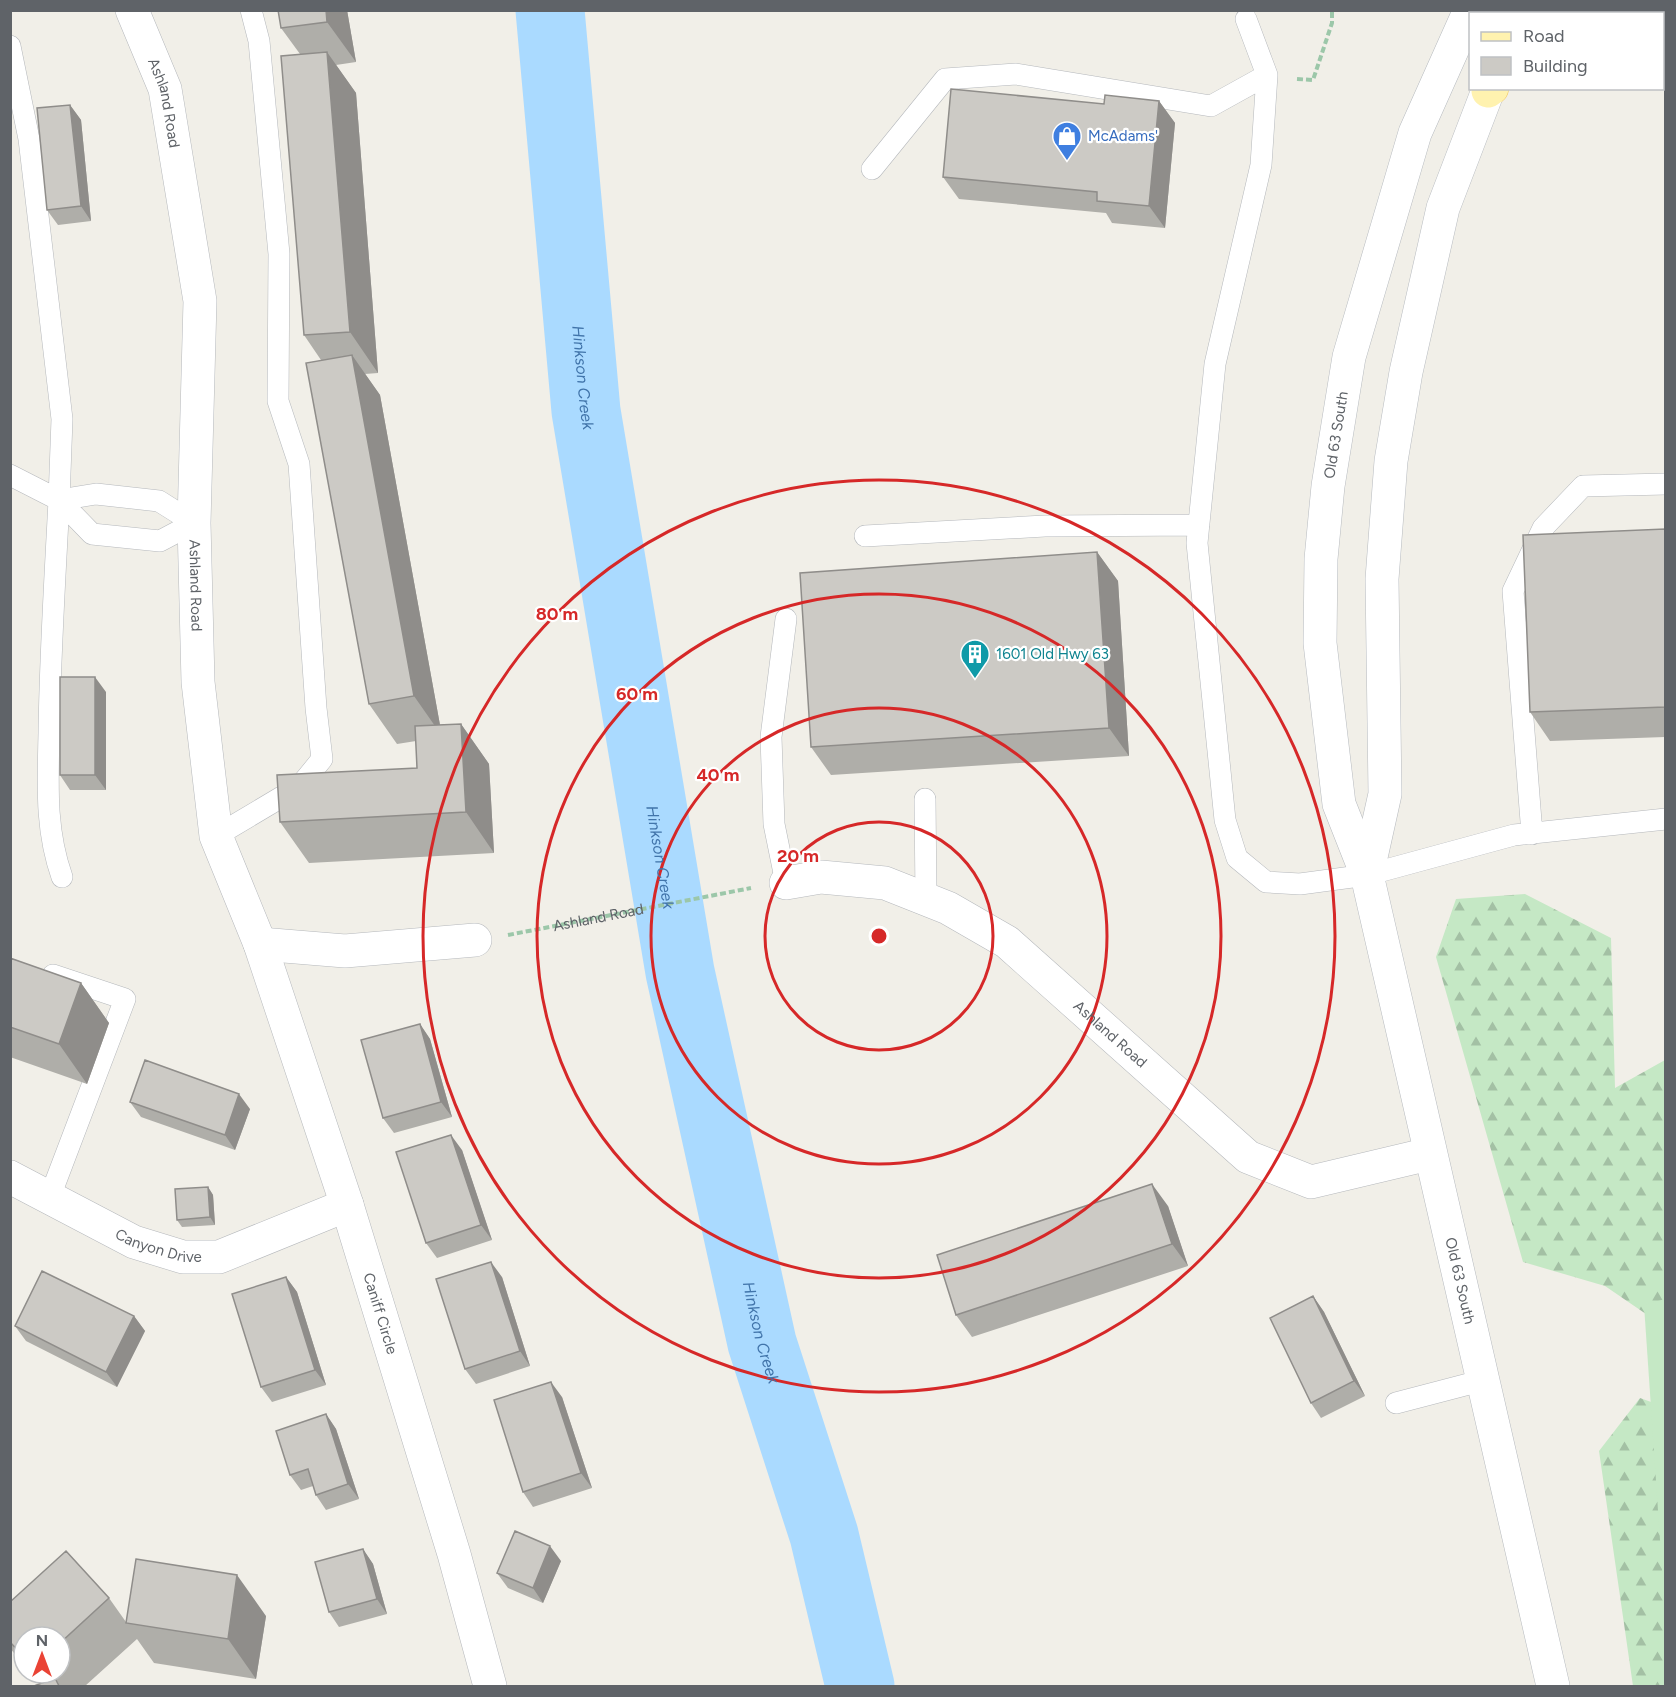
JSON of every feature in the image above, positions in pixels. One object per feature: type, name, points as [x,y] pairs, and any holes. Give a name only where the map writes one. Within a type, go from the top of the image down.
[{"type":"street","name":"Ashland Road","points":[[132,10],[165,89],[200,301],[194,523],[198,682],[216,836],[260,944]]},
{"type":"street","name":"Old 63 South","points":[[1469,12],[1415,133],[1349,357],[1328,486],[1321,559],[1320,643],[1339,804],[1366,875],[1553,1686]]},
{"type":"street","name":"Old 63 South","points":[[1366,875],[1385,794],[1382,579],[1391,461],[1406,372],[1443,208],[1489,90]]},
{"type":"street","name":"Ashland Road","points":[[786,883],[821,877],[885,883],[948,908],[1007,942],[1248,1157],[1311,1182],[1429,1154]]},
{"type":"street","points":[[260,944],[345,951],[475,940]]},
{"type":"street","name":"Caniff Circle","points":[[260,944],[347,1205],[454,1554],[485,1685]]},
{"type":"street","name":"Canyon Drive","points":[[10,1178],[134,1242],[183,1257],[219,1257],[347,1205]]},
{"type":"lane","points":[[216,836],[300,786],[322,759],[316,708],[299,464],[278,401],[279,254],[262,95],[259,41],[251,10]]},
{"type":"lane","points":[[1246,18],[1267,75],[1261,165],[1215,364],[1197,543],[1225,820],[1237,858],[1266,882],[1300,884],[1366,875],[1514,835],[1665,819]]},
{"type":"lane","points":[[10,46],[29,139],[62,419],[49,701],[48,810],[52,849],[62,877]]},
{"type":"lane","points":[[872,169],[945,79],[1016,74],[1212,106],[1267,75]]},
{"type":"lane","points":[[10,475],[59,500],[92,534],[160,541],[194,523],[159,501],[96,494],[59,500]]},
{"type":"lane","points":[[1532,834],[1513,591],[1543,528],[1583,486],[1665,484]]},
{"type":"lane","points":[[865,536],[1045,526],[1199,525]]},
{"type":"lane","points":[[786,619],[771,737],[774,824],[786,883]]},
{"type":"lane","points":[[925,799],[926,899]]},
{"type":"lane","points":[[35,970],[125,999],[49,1199]]},
{"type":"lane","points":[[1396,1403],[1484,1380]]},
{"type":"path","points":[[1267,75],[1313,81],[1332,23],[1332,10]]},
{"type":"path","name":"Ashland Road","points":[[530,932],[736,890]]},
{"type":"green space","points":[[1525,894],[1611,938],[1615,1088],[1665,1060],[1665,1327],[1605,1286],[1523,1262],[1436,957],[1456,899]]},
{"type":"green space","points":[[1666,1299],[1665,1613],[1644,1305]]},
{"type":"green space","points":[[1640,1398],[1665,1407],[1665,1686],[1633,1686],[1599,1451]]},
{"type":"building","points":[[278,10],[326,10],[327,22],[281,28]]},
{"type":"building","points":[[327,52],[350,332],[304,335],[281,56]]},
{"type":"building","name":"McAdams'","points":[[951,89],[1104,104],[1105,95],[1159,101],[1149,206],[1097,201],[1097,192],[943,177]]},
{"type":"building","points":[[70,105],[81,206],[47,210],[37,108]]},
{"type":"building","points":[[352,355],[414,696],[369,704],[306,363]]},
{"type":"building","points":[[1665,529],[1665,707],[1530,712],[1523,535]]},
{"type":"building","name":"1601 Old Hwy 63","points":[[1097,552],[1109,728],[811,747],[800,573]]},
{"type":"building","points":[[60,677],[95,677],[95,775],[60,775]]},
{"type":"building","points":[[461,724],[466,812],[280,822],[277,775],[417,768],[415,726]]},
{"type":"building","points":[[10,958],[81,983],[59,1044],[10,1027]]},
{"type":"building","points":[[420,1024],[441,1102],[383,1118],[361,1040]]},
{"type":"building","points":[[145,1060],[239,1094],[225,1135],[130,1102]]},
{"type":"building","points":[[451,1135],[481,1225],[426,1243],[396,1152]]},
{"type":"building","points":[[1152,1184],[1172,1244],[956,1315],[937,1255]]},
{"type":"building","points":[[208,1187],[210,1217],[177,1220],[175,1189]]},
{"type":"building","points":[[491,1262],[520,1351],[465,1369],[436,1279]]},
{"type":"building","points":[[42,1271],[134,1316],[106,1372],[15,1326]]},
{"type":"building","points":[[286,1277],[315,1370],[261,1387],[232,1294]]},
{"type":"building","points":[[1313,1296],[1354,1381],[1311,1403],[1270,1318]]},
{"type":"building","points":[[551,1382],[581,1473],[523,1492],[494,1400]]},
{"type":"building","points":[[326,1414],[348,1484],[316,1495],[308,1469],[290,1475],[276,1431]]},
{"type":"building","points":[[515,1531],[550,1546],[533,1588],[497,1573]]},
{"type":"building","points":[[363,1549],[377,1599],[329,1612],[315,1562]]},
{"type":"building","points":[[66,1551],[109,1598],[72,1632],[72,1625],[12,1625],[12,1644],[10,1642],[10,1602]]},
{"type":"building","points":[[136,1559],[237,1575],[228,1639],[126,1623]]},
{"type":"building","points":[[58,1685],[59,1686],[34,1686]]},
{"type":"waterway","name":"Hinkson Creek","points":[[550,10],[586,411],[680,972],[762,1343],[824,1535],[860,1686]]},
{"type":"place","name":"McAdams'","points":[[1067,162]]},
{"type":"place","name":"1601 Old Hwy 63","points":[[975,680]]}]
